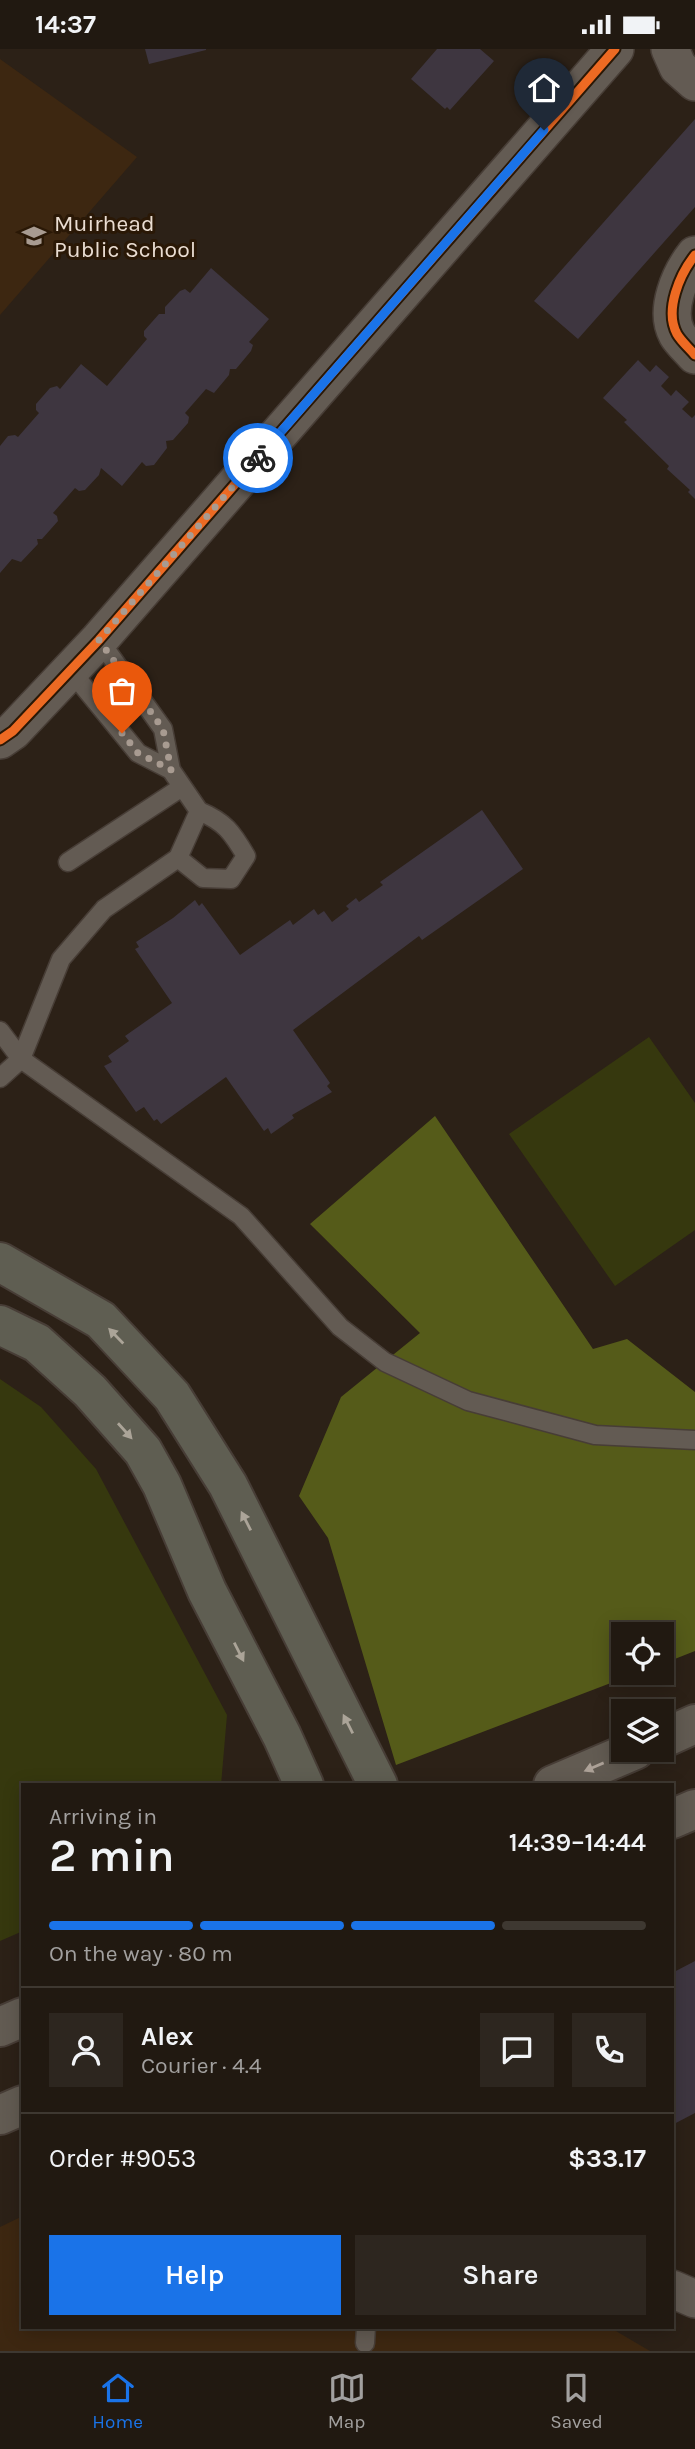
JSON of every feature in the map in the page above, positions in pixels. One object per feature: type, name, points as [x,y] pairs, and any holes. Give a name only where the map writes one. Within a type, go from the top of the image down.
[{"type":"highway","points":[[0,1262],[101,1321],[172,1396],[228,1485],[377,1783]]},
{"type":"highway","points":[[0,1325],[37,1343],[90,1391],[143,1451],[162,1485],[207,1591],[282,1736],[303,1783]]},
{"type":"main road","points":[[674,1734],[695,1724]]},
{"type":"main road","points":[[558,1783],[611,1760]]},
{"type":"main road","points":[[674,1818],[695,1809]]},
{"type":"main road","points":[[0,2027],[21,2019]]},
{"type":"main road","points":[[0,2115],[21,2106]]},
{"type":"street","points":[[0,740],[13,731],[99,640],[615,49]]},
{"type":"street","points":[[670,49],[678,67],[695,82]]},
{"type":"street","points":[[695,255],[680,279],[674,300],[674,316],[676,333],[695,355]]},
{"type":"street","points":[[674,2290],[695,2299]]},
{"type":"lane","points":[[99,640],[163,729],[171,770],[199,811],[219,819],[232,832],[246,856],[231,879],[202,878],[178,858]]},
{"type":"lane","points":[[71,671],[138,753],[171,770]]},
{"type":"lane","points":[[68,862],[183,787]]},
{"type":"lane","points":[[0,1078],[21,1059],[61,959],[104,909],[178,858],[199,811]]},
{"type":"lane","points":[[0,1031],[21,1059],[241,1216],[340,1327],[385,1362],[468,1401],[595,1435],[695,1440]]},
{"type":"shaded area","name":"Muirhead Public School","points":[[0,59],[137,157],[0,315]]},
{"type":"shaded area","points":[[649,1037],[695,1103],[695,1230],[615,1286],[509,1134]]},
{"type":"shaded area","points":[[0,1379],[41,1407],[96,1469],[227,1715],[221,1783],[21,1783],[21,1932],[0,1941]]},
{"type":"shaded area","points":[[21,2217],[21,2329],[612,2329],[650,2351],[0,2351],[0,2227]]},
{"type":"green space","points":[[435,1116],[593,1349],[627,1339],[695,1392],[695,1651],[674,1659],[674,1622],[611,1622],[611,1683],[396,1765],[328,1538],[299,1496],[341,1397],[420,1333],[310,1224]]},
{"type":"building","points":[[145,49],[206,49],[206,50],[149,64]]},
{"type":"building","points":[[437,49],[480,49],[494,61],[450,110],[447,107],[445,109],[411,79]]},
{"type":"building","points":[[695,119],[695,207],[578,339],[534,301]]},
{"type":"building","points":[[211,268],[269,319],[249,342],[253,345],[251,351],[236,369],[230,369],[229,375],[214,393],[206,389],[185,413],[189,417],[188,423],[173,440],[166,441],[167,448],[154,465],[146,466],[142,462],[122,486],[101,468],[99,475],[85,490],[79,491],[75,488],[53,513],[58,521],[42,539],[37,539],[38,544],[21,562],[12,559],[0,573],[0,446],[8,436],[18,437],[39,413],[36,404],[50,388],[57,386],[60,389],[81,364],[107,386],[147,339],[144,331],[159,314],[165,314],[165,307],[180,291],[185,289],[190,293]]},
{"type":"building","points":[[638,360],[650,372],[656,365],[669,377],[661,386],[671,396],[676,390],[689,402],[682,409],[692,418],[695,415],[695,499],[688,492],[690,490],[667,469],[669,466],[603,398]]},
{"type":"building","points":[[482,810],[523,869],[422,940],[419,936],[293,1030],[330,1083],[327,1086],[332,1092],[292,1115],[294,1118],[271,1134],[268,1128],[264,1131],[226,1077],[161,1124],[157,1119],[154,1121],[144,1107],[136,1112],[104,1066],[112,1062],[108,1056],[129,1041],[125,1036],[172,1003],[135,949],[139,947],[136,942],[195,900],[199,906],[202,903],[240,955],[290,920],[293,925],[314,909],[318,915],[324,911],[332,922],[349,909],[346,906],[356,898],[359,902],[383,885],[380,882]]},
{"type":"building","points":[[695,1961],[695,2113],[674,2124],[674,1972]]},
{"type":"cycle path","points":[[0,740],[13,731],[99,640],[615,49]]},
{"type":"cycle path","points":[[695,255],[679,282],[672,314],[677,334],[695,355]]},
{"type":"way so far","points":[[122,733],[138,753],[171,770],[163,729],[99,640],[258,458]]},
{"type":"place","name":"Muirhead Public School","points":[[34,236]]},
{"type":"route","points":[[258,458],[544,130]]}]
